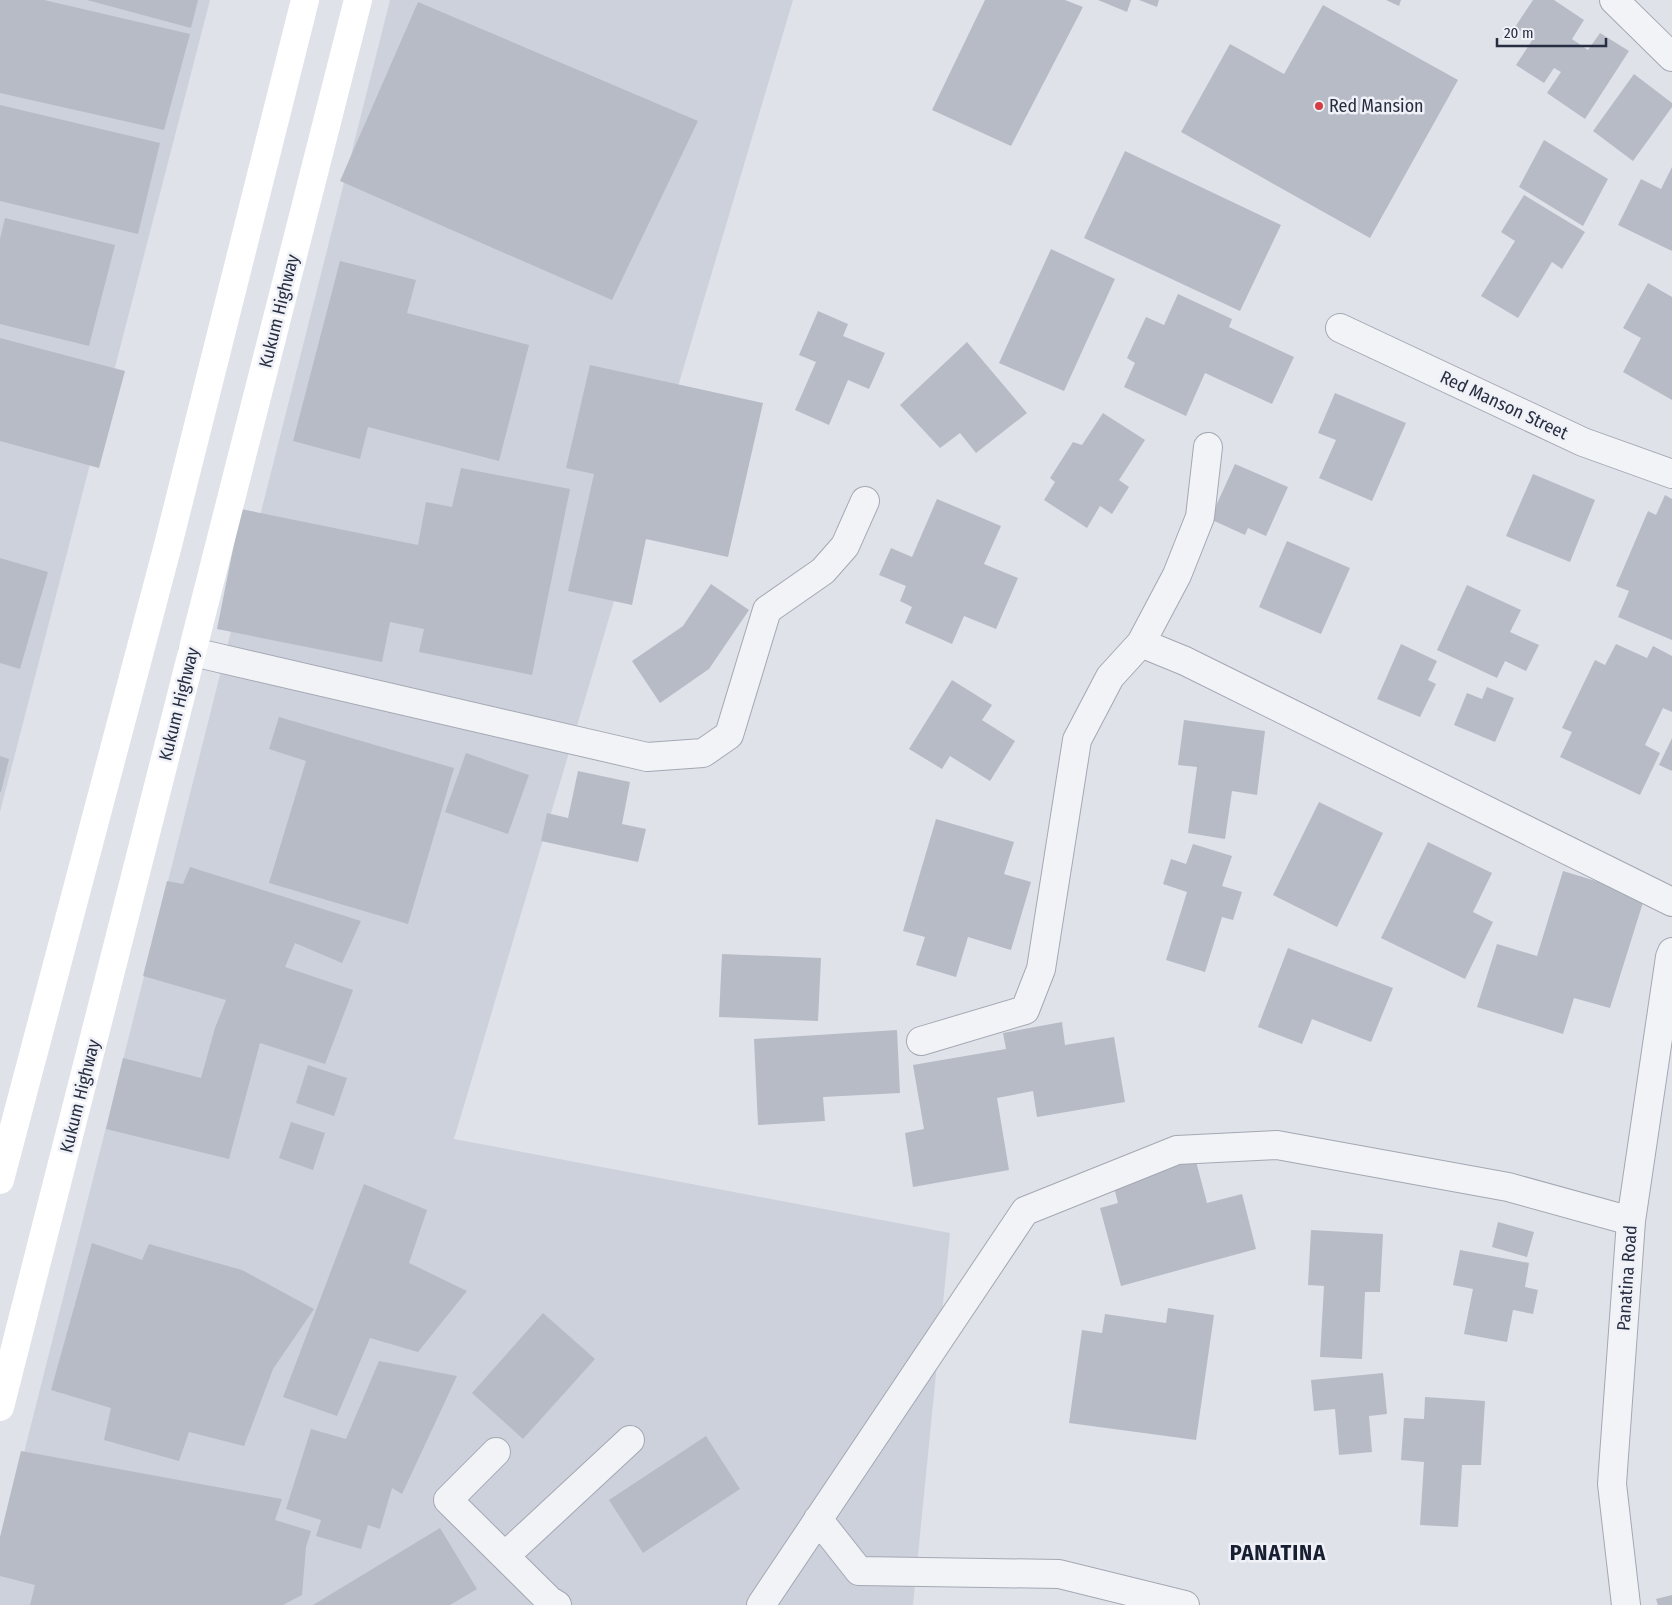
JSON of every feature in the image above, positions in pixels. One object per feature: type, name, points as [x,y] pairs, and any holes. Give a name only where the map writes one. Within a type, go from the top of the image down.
[{"type":"main road","points":[[0,1180],[168,545],[305,0]]},
{"type":"main road","name":"Kukum Highway","points":[[0,1408],[358,0]]},
{"type":"street","points":[[1614,0],[1672,57]]},
{"type":"street","name":"Red Manson Street","points":[[1340,328],[1583,442],[1672,474]]},
{"type":"street","points":[[921,1041],[1025,1010],[1041,969],[1077,740],[1110,677],[1141,644],[1177,574],[1200,517],[1208,447]]},
{"type":"street","points":[[193,652],[647,757],[703,753],[729,735],[767,610],[823,571],[845,546],[865,501]]},
{"type":"street","points":[[1141,644],[1185,661],[1672,902]]},
{"type":"street","name":"Panatina Road","points":[[1626,1605],[1612,1484],[1631,1221],[1672,952]]},
{"type":"street","points":[[761,1605],[1025,1211],[1176,1150],[1277,1145],[1508,1187],[1631,1221]]},
{"type":"street","points":[[504,1556],[630,1440]]},
{"type":"street","points":[[496,1452],[448,1500],[549,1600],[557,1605]]},
{"type":"street","points":[[818,1519],[859,1571],[1059,1574],[1185,1605]]},
{"type":"shaded area","points":[[0,0],[210,0],[0,812]]},
{"type":"shaded area","points":[[390,0],[793,0],[454,1139],[950,1233],[913,1605],[0,1605],[0,1548]]},
{"type":"building","points":[[0,0],[44,0],[190,34],[164,130],[0,93]]},
{"type":"building","points":[[87,0],[198,0],[191,28]]},
{"type":"building","points":[[985,0],[1065,0],[1083,7],[1011,146],[932,110]]},
{"type":"building","points":[[1098,0],[1131,0],[1127,12]]},
{"type":"building","points":[[1139,0],[1159,0],[1157,7]]},
{"type":"building","points":[[1386,0],[1401,0],[1399,6]]},
{"type":"building","points":[[1533,0],[1554,0],[1584,20],[1572,39],[1588,50],[1600,33],[1629,51],[1585,119],[1547,93],[1561,72],[1554,68],[1544,83],[1516,65],[1533,39],[1515,27]]},
{"type":"building","points":[[418,2],[698,121],[612,300],[340,181]]},
{"type":"building","name":"Red Mansion","points":[[1323,5],[1458,80],[1370,238],[1181,132],[1230,44],[1284,74]]},
{"type":"building","points":[[1634,74],[1672,103],[1672,107],[1633,161],[1593,131]]},
{"type":"building","points":[[0,105],[160,143],[138,234],[0,201]]},
{"type":"building","points":[[1544,140],[1608,179],[1583,226],[1519,187]]},
{"type":"building","points":[[1125,151],[1281,225],[1240,311],[1084,238]]},
{"type":"building","points":[[1672,167],[1672,251],[1618,225],[1641,179],[1661,189]]},
{"type":"building","points":[[1524,195],[1585,232],[1562,269],[1552,262],[1518,318],[1481,296],[1515,241],[1501,232]]},
{"type":"building","points":[[5,218],[115,245],[89,346],[0,324],[0,239]]},
{"type":"building","points":[[1051,249],[1115,279],[1064,391],[999,363]]},
{"type":"building","points":[[340,261],[416,280],[407,313],[529,345],[499,461],[368,427],[360,459],[293,441]]},
{"type":"building","points":[[1648,283],[1672,297],[1672,400],[1623,372],[1641,338],[1623,328]]},
{"type":"building","points":[[1178,294],[1232,319],[1229,327],[1294,357],[1272,404],[1205,373],[1186,416],[1124,387],[1135,363],[1127,358],[1146,317],[1164,325]]},
{"type":"building","points":[[818,311],[848,324],[843,336],[885,353],[869,389],[848,380],[829,425],[795,410],[816,362],[799,355]]},
{"type":"building","points":[[0,338],[125,371],[99,468],[0,441]]},
{"type":"building","points":[[967,342],[1027,413],[976,453],[960,433],[940,448],[900,405]]},
{"type":"building","points":[[590,365],[763,403],[728,557],[646,539],[632,605],[568,591],[594,474],[566,468]]},
{"type":"building","points":[[1335,393],[1406,423],[1372,501],[1319,478],[1336,440],[1318,433]]},
{"type":"building","points":[[1103,413],[1145,440],[1119,480],[1129,487],[1112,514],[1100,506],[1087,528],[1044,500],[1055,482],[1050,478],[1073,442],[1082,445]]},
{"type":"building","points":[[1235,464],[1288,487],[1266,536],[1248,528],[1245,535],[1210,519]]},
{"type":"building","points":[[461,468],[570,489],[532,675],[419,652],[424,629],[390,622],[382,662],[217,629],[241,509],[418,545],[426,502],[452,507]]},
{"type":"building","points":[[1533,474],[1595,500],[1570,562],[1506,536]]},
{"type":"building","points":[[1665,495],[1672,499],[1672,640],[1618,617],[1629,591],[1616,586],[1648,511],[1656,515]]},
{"type":"building","points":[[937,499],[1001,526],[984,564],[1018,578],[996,629],[964,616],[952,644],[905,623],[912,607],[900,601],[906,586],[879,575],[891,548],[912,557]]},
{"type":"building","points":[[1287,541],[1350,568],[1321,634],[1259,607]]},
{"type":"building","points":[[0,558],[48,572],[20,669],[0,663]]},
{"type":"building","points":[[711,584],[749,610],[709,669],[660,703],[632,661],[683,626]]},
{"type":"building","points":[[1467,585],[1521,610],[1510,632],[1539,645],[1526,671],[1505,661],[1497,678],[1437,650]]},
{"type":"building","points":[[1401,644],[1437,661],[1428,680],[1436,684],[1420,717],[1377,699]]},
{"type":"building","points":[[1616,644],[1647,658],[1653,646],[1672,656],[1672,712],[1663,708],[1645,745],[1660,753],[1640,795],[1560,757],[1572,732],[1562,728],[1595,660],[1605,665]]},
{"type":"building","points":[[952,680],[992,705],[982,720],[1015,741],[990,781],[950,756],[942,769],[909,749]]},
{"type":"building","points":[[1487,687],[1514,698],[1495,742],[1454,725],[1467,693],[1482,699]]},
{"type":"building","points":[[279,717],[454,768],[408,924],[269,883],[306,761],[269,749]]},
{"type":"building","points":[[1184,720],[1265,731],[1257,795],[1232,791],[1225,839],[1188,833],[1197,767],[1178,765]]},
{"type":"building","points":[[1672,738],[1672,771],[1659,765]]},
{"type":"building","points":[[466,753],[529,775],[508,834],[445,812]]},
{"type":"building","points":[[0,756],[9,759],[1,792],[0,792]]},
{"type":"building","points":[[578,771],[630,782],[622,824],[646,829],[638,862],[541,841],[547,813],[568,818]]},
{"type":"building","points":[[1319,802],[1383,833],[1337,927],[1273,895]]},
{"type":"building","points":[[936,819],[1014,842],[1004,874],[1031,882],[1011,950],[968,937],[956,977],[916,965],[925,937],[903,931]]},
{"type":"building","points":[[1428,842],[1492,873],[1473,912],[1493,922],[1465,979],[1381,938]]},
{"type":"building","points":[[1193,844],[1232,856],[1222,886],[1242,892],[1233,920],[1222,917],[1205,972],[1166,960],[1187,892],[1163,884],[1171,859],[1186,864]]},
{"type":"building","points":[[190,867],[361,921],[342,963],[295,943],[285,967],[353,990],[325,1064],[260,1043],[229,1159],[106,1129],[123,1058],[201,1078],[215,1028],[226,1000],[143,976],[167,881],[183,884]]},
{"type":"building","points":[[1563,871],[1645,896],[1610,1008],[1574,998],[1563,1034],[1477,1007],[1497,944],[1537,956]]},
{"type":"building","points":[[1288,948],[1393,988],[1371,1042],[1312,1019],[1302,1044],[1258,1027]]},
{"type":"building","points":[[722,954],[821,958],[818,1021],[719,1017]]},
{"type":"building","points":[[1062,1022],[1065,1045],[1114,1037],[1125,1102],[1037,1117],[1033,1091],[997,1098],[1009,1170],[913,1187],[905,1133],[924,1129],[913,1065],[1006,1049],[1003,1033]]},
{"type":"building","points":[[897,1030],[900,1093],[823,1097],[825,1121],[758,1125],[754,1039]]},
{"type":"building","points":[[308,1065],[347,1078],[334,1116],[296,1103]]},
{"type":"building","points":[[291,1122],[325,1133],[313,1170],[279,1158]]},
{"type":"building","points":[[1193,1150],[1207,1203],[1242,1194],[1256,1249],[1121,1286],[1100,1208],[1118,1203],[1113,1183]]},
{"type":"building","points":[[364,1184],[427,1210],[409,1263],[467,1291],[418,1352],[370,1338],[337,1416],[283,1397]]},
{"type":"building","points":[[1498,1222],[1534,1232],[1527,1257],[1492,1247]]},
{"type":"building","points":[[1311,1230],[1383,1234],[1380,1292],[1365,1292],[1362,1359],[1320,1357],[1324,1286],[1308,1285]]},
{"type":"building","points":[[92,1243],[142,1260],[149,1244],[242,1270],[314,1309],[273,1369],[244,1446],[189,1432],[179,1461],[104,1440],[111,1408],[51,1390]]},
{"type":"building","points":[[1460,1250],[1529,1263],[1525,1287],[1538,1290],[1533,1314],[1513,1310],[1507,1342],[1464,1334],[1473,1289],[1453,1285]]},
{"type":"building","points":[[1168,1308],[1214,1315],[1196,1440],[1069,1423],[1082,1330],[1102,1333],[1105,1314],[1166,1323]]},
{"type":"building","points":[[543,1313],[595,1359],[523,1439],[472,1393]]},
{"type":"building","points":[[379,1361],[457,1376],[402,1494],[392,1488],[380,1529],[368,1525],[361,1549],[316,1536],[321,1520],[286,1509],[311,1429],[346,1439]]},
{"type":"building","points":[[1383,1373],[1387,1414],[1369,1416],[1372,1452],[1339,1455],[1335,1409],[1314,1411],[1311,1380]]},
{"type":"building","points":[[1425,1397],[1485,1401],[1481,1465],[1462,1465],[1458,1527],[1420,1525],[1424,1462],[1401,1460],[1404,1418],[1424,1419]]},
{"type":"building","points":[[706,1436],[740,1489],[643,1553],[609,1500]]},
{"type":"building","points":[[21,1451],[282,1499],[275,1520],[311,1531],[306,1547],[302,1595],[283,1605],[30,1605],[35,1585],[0,1576],[0,1537]]},
{"type":"building","points":[[440,1528],[477,1589],[450,1605],[313,1605]]},
{"type":"building","points":[[1672,1595],[1672,1605],[1658,1605],[1656,1599]]},
{"type":"place","name":"Red Mansion","points":[[1319,106]]},
{"type":"district","name":"PANATINA","points":[[1278,1552]]}]
